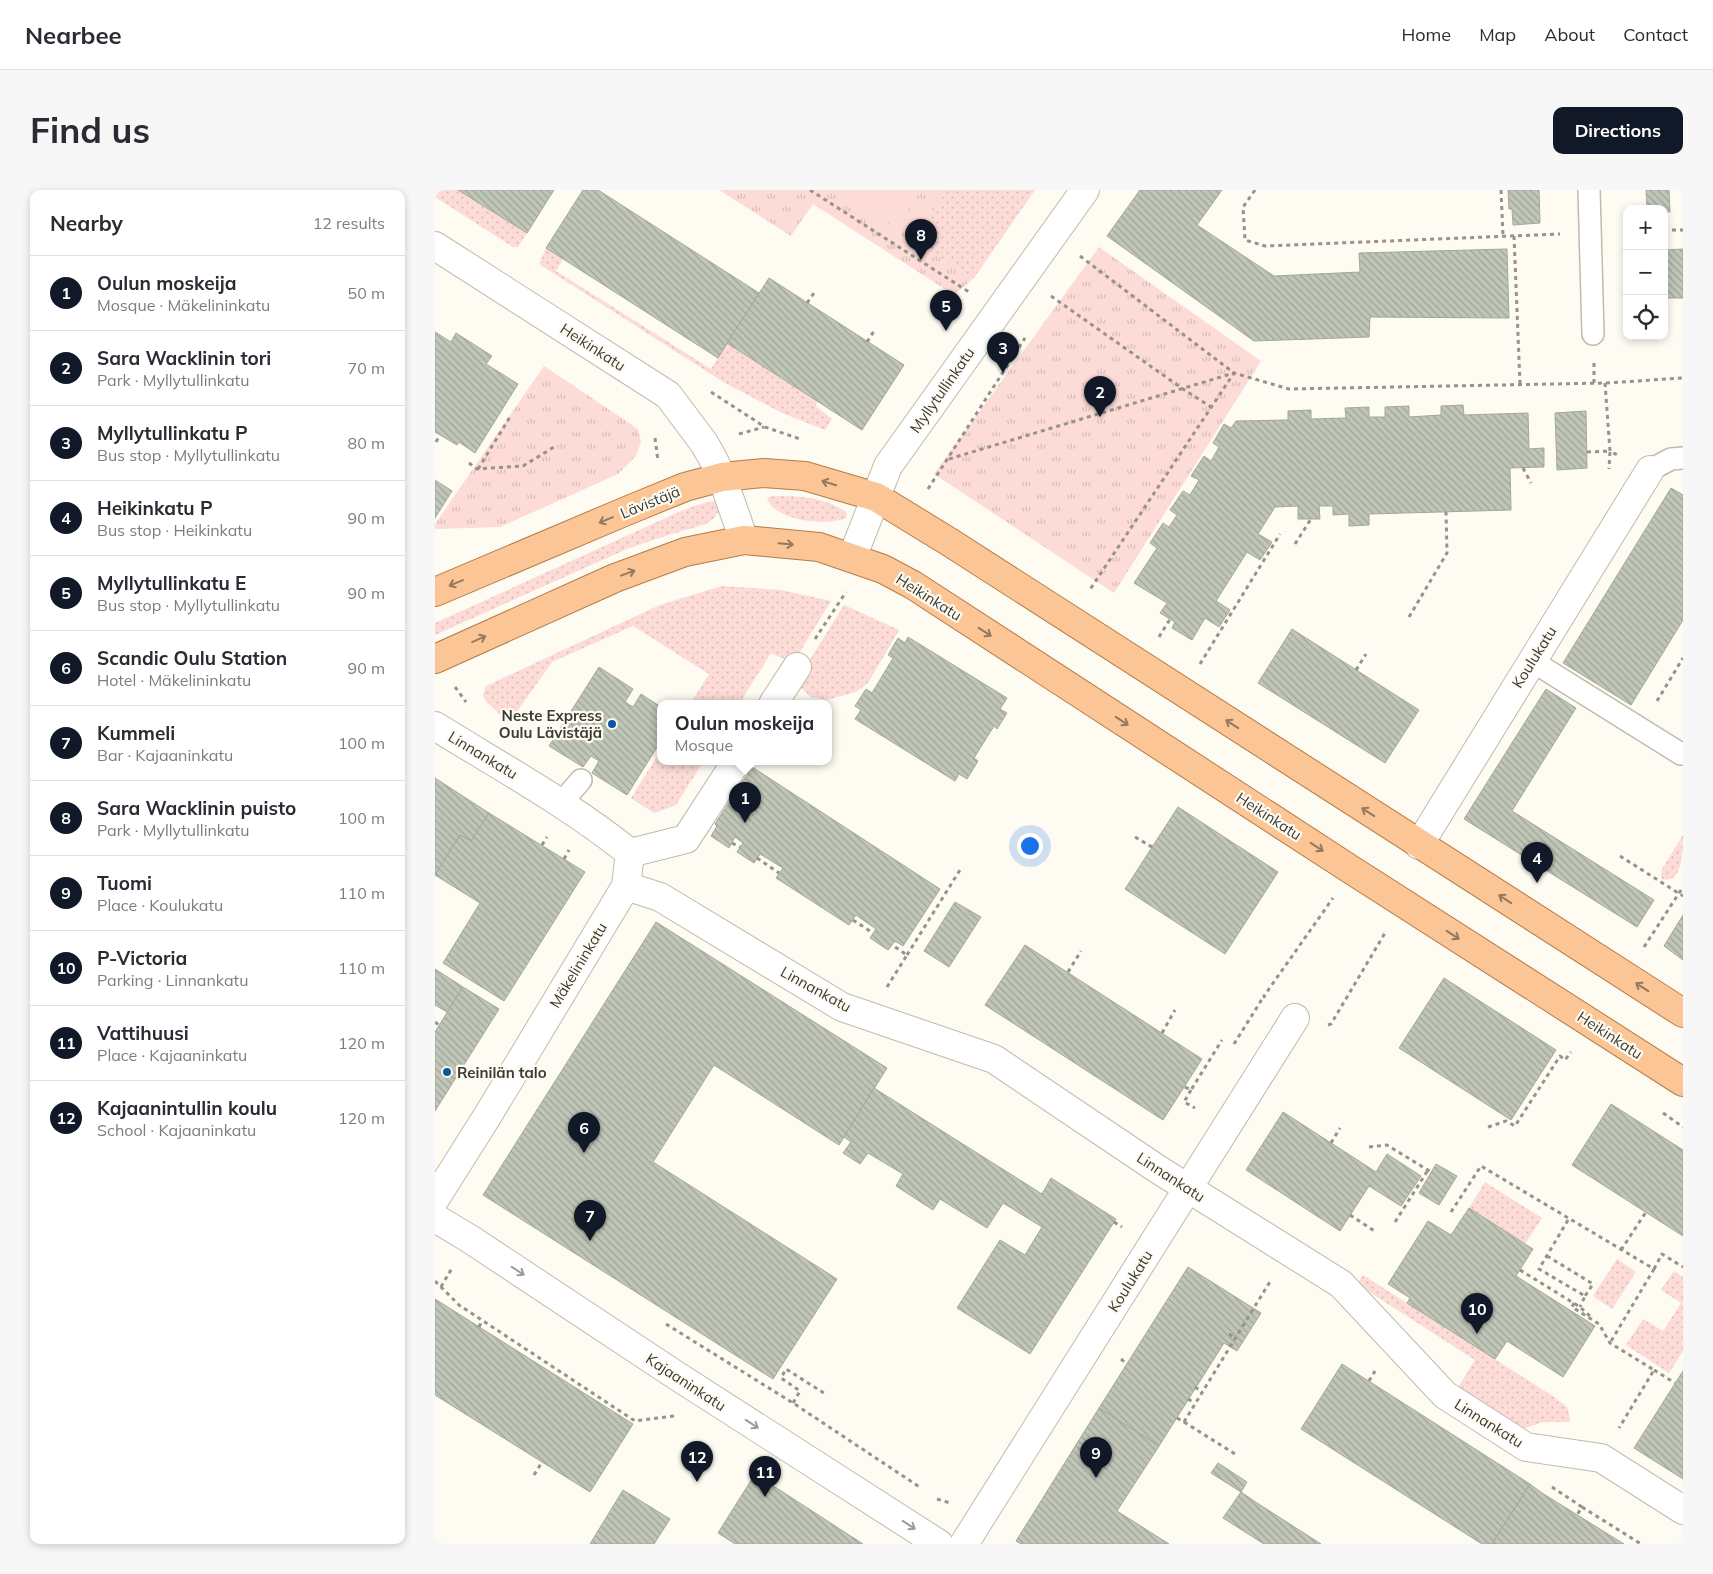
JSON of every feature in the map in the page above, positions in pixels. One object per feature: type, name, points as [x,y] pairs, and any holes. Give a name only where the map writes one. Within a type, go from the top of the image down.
[{"type":"main road","name":"Lävistäjä","points":[[435,592],[685,487],[723,477],[764,473],[805,476],[876,497]]},
{"type":"main road","points":[[876,497],[951,543],[1683,1013]]},
{"type":"main road","points":[[435,659],[615,578],[685,552],[744,540],[819,547],[852,558]]},
{"type":"main road","name":"Heikinkatu","points":[[852,558],[883,569],[913,585],[1350,869],[1683,1082]]},
{"type":"street","name":"Myllytullinkatu","points":[[852,558],[888,466],[1085,190]]},
{"type":"street","name":"Heikinkatu","points":[[435,246],[668,395],[704,443],[723,477],[744,540]]},
{"type":"street","name":"Koulukatu","points":[[1419,845],[1650,470]]},
{"type":"street","points":[[776,700],[797,667]]},
{"type":"street","name":"Linnankatu","points":[[435,726],[561,803],[600,829],[630,853]]},
{"type":"street","points":[[630,853],[686,839],[733,765]]},
{"type":"street","name":"Mäkelininkatu","points":[[435,1199],[626,886],[630,853]]},
{"type":"street","name":"Linnankatu","points":[[626,886],[660,897],[842,1006],[993,1059],[1188,1189],[1341,1284],[1445,1395],[1526,1447],[1601,1458],[1683,1510]]},
{"type":"street","name":"Koulukatu","points":[[965,1544],[1290,1028]]},
{"type":"street","name":"Kajaaninkatu","points":[[435,1218],[939,1544]]},
{"type":"lane","points":[[1589,190],[1593,334]]},
{"type":"lane","points":[[1650,470],[1671,458],[1683,458]]},
{"type":"lane","points":[[1532,661],[1681,754]]},
{"type":"lane","points":[[561,803],[581,780]]},
{"type":"path","points":[[810,190],[972,294]]},
{"type":"path","points":[[1255,190],[1243,207],[1245,240],[1265,246],[1591,233]]},
{"type":"path","points":[[1501,190],[1503,236]]},
{"type":"path","points":[[1668,230],[1683,230]]},
{"type":"path","points":[[1514,236],[1520,384]]},
{"type":"path","points":[[1077,254],[1235,373],[1289,389],[1605,382],[1683,378]]},
{"type":"path","points":[[807,303],[814,293]]},
{"type":"path","points":[[1051,296],[1211,407]]},
{"type":"path","points":[[867,342],[874,331]]},
{"type":"path","points":[[928,489],[1025,338]]},
{"type":"path","points":[[949,458],[1235,373]]},
{"type":"path","points":[[1089,592],[1235,373]]},
{"type":"path","points":[[1605,382],[1609,451]]},
{"type":"path","points":[[477,469],[510,417]]},
{"type":"path","points":[[435,442],[440,435]]},
{"type":"path","points":[[469,463],[477,469],[523,466],[555,447]]},
{"type":"path","points":[[1587,452],[1609,451],[1650,470]]},
{"type":"path","points":[[1523,468],[1531,483]]},
{"type":"path","points":[[1409,616],[1447,553],[1446,512]]},
{"type":"path","points":[[1295,544],[1311,519]]},
{"type":"path","points":[[1200,664],[1280,534]]},
{"type":"path","points":[[837,590],[854,595]]},
{"type":"path","points":[[797,667],[846,592]]},
{"type":"path","points":[[1159,638],[1170,619]]},
{"type":"path","points":[[1356,670],[1366,654]]},
{"type":"path","points":[[1663,707],[1656,703],[1683,658]]},
{"type":"path","points":[[449,691],[465,684]]},
{"type":"path","points":[[542,845],[548,836]]},
{"type":"path","points":[[1135,837],[1152,847]]},
{"type":"path","points":[[732,843],[740,847]]},
{"type":"path","points":[[564,859],[570,850]]},
{"type":"path","points":[[1620,856],[1683,896]]},
{"type":"path","points":[[757,858],[779,873]]},
{"type":"path","points":[[1350,869],[1335,895],[1264,996],[1290,1028],[1331,1024],[1388,928]]},
{"type":"path","points":[[868,1016],[960,870]]},
{"type":"path","points":[[1642,950],[1683,887]]},
{"type":"path","points":[[853,920],[873,933]]},
{"type":"path","points":[[892,945],[907,955]]},
{"type":"path","points":[[1068,972],[1081,951]]},
{"type":"path","points":[[1161,1033],[1175,1010]]},
{"type":"path","points":[[435,1022],[439,1025]]},
{"type":"path","points":[[1195,1108],[1184,1102],[1222,1040]]},
{"type":"path","points":[[1488,1127],[1505,1121],[1515,1126],[1560,1056],[1565,1060],[1571,1051]]},
{"type":"path","points":[[1185,1086],[1191,1090]]},
{"type":"path","points":[[1331,1143],[1340,1128]]},
{"type":"path","points":[[1369,1147],[1387,1145],[1429,1171],[1395,1222]]},
{"type":"path","points":[[1451,1212],[1481,1166],[1654,1269]]},
{"type":"path","points":[[1621,1250],[1645,1212]]},
{"type":"path","points":[[1350,1215],[1376,1232]]},
{"type":"path","points":[[1569,1220],[1539,1269],[1585,1296]]},
{"type":"path","points":[[1114,1222],[1123,1227]]},
{"type":"path","points":[[1184,1422],[1288,1252]]},
{"type":"path","points":[[1610,1343],[1662,1254],[1683,1267]]},
{"type":"path","points":[[1547,1256],[1593,1284],[1580,1307]]},
{"type":"path","points":[[1520,1270],[1580,1307],[1599,1324],[1610,1343],[1675,1383]]},
{"type":"path","points":[[435,1281],[459,1306],[635,1421],[674,1416],[683,1421]]},
{"type":"path","points":[[1574,1304],[1572,1307],[1599,1324]]},
{"type":"path","points":[[479,1327],[482,1320]]},
{"type":"path","points":[[660,1320],[793,1403],[923,1489]]},
{"type":"path","points":[[1229,1334],[1235,1338]]},
{"type":"path","points":[[793,1403],[800,1391],[781,1378],[787,1369],[827,1395]]},
{"type":"path","points":[[1601,1458],[1654,1370]]},
{"type":"path","points":[[1195,1387],[1202,1392]]},
{"type":"path","points":[[1188,1399],[1195,1403]]},
{"type":"path","points":[[1177,1418],[1235,1454]]},
{"type":"path","points":[[534,1475],[542,1462]]},
{"type":"path","points":[[1547,1484],[1641,1544]]},
{"type":"path","points":[[931,1495],[939,1500],[953,1503],[980,1519]]},
{"type":"path","points":[[1577,1514],[1582,1507]]},
{"type":"green space","points":[[435,190],[458,190],[527,233],[518,247],[513,247],[435,197]]},
{"type":"green space","points":[[719,190],[946,190],[914,242],[974,278],[954,295],[813,204],[791,236]]},
{"type":"green space","points":[[835,190],[921,190],[897,228]]},
{"type":"green space","points":[[946,190],[1035,190],[974,278],[914,242]]},
{"type":"green space","points":[[1099,247],[1261,361],[1114,593],[934,474]]},
{"type":"green space","points":[[546,248],[563,259],[556,271],[711,369],[727,343],[817,401],[816,406],[832,419],[825,430],[782,413],[725,383],[539,264]]},
{"type":"green space","points":[[544,366],[638,429],[641,442],[636,456],[618,474],[500,527],[435,529],[435,524]]},
{"type":"green space","points":[[773,496],[820,500],[846,512],[847,518],[815,522],[792,517],[781,513],[773,507],[767,499]]},
{"type":"green space","points":[[722,499],[719,511],[706,524],[627,549],[435,635],[435,623],[679,512],[700,504]]},
{"type":"green space","points":[[722,586],[781,590],[831,601],[793,663],[771,653],[742,700],[693,700],[709,674],[633,626],[552,662],[509,723],[485,700],[483,695],[486,686],[660,605]]},
{"type":"green space","points":[[844,605],[899,630],[868,683],[856,692],[826,700],[811,697],[801,688],[801,674]]},
{"type":"green space","points":[[657,756],[657,765],[701,765],[676,805],[654,813],[631,798]]},
{"type":"green space","points":[[1683,835],[1682,857],[1678,871],[1674,877],[1662,879],[1662,869]]},
{"type":"green space","points":[[1485,1182],[1542,1218],[1525,1244],[1469,1208]]},
{"type":"green space","points":[[1617,1259],[1636,1272],[1612,1309],[1593,1296]]},
{"type":"green space","points":[[1674,1271],[1683,1277],[1683,1351],[1669,1373],[1626,1345],[1643,1319],[1663,1331],[1681,1303],[1661,1290]]},
{"type":"green space","points":[[1363,1275],[1554,1397],[1568,1408],[1570,1422],[1543,1422],[1520,1430],[1457,1389],[1475,1360],[1357,1284]]},
{"type":"building","points":[[458,190],[554,190],[527,233]]},
{"type":"building","points":[[583,190],[598,190],[759,293],[718,358],[546,248]]},
{"type":"building","points":[[1140,190],[1222,190],[1197,225],[1274,276],[1360,272],[1359,253],[1507,249],[1509,318],[1370,317],[1369,337],[1254,341],[1107,236]]},
{"type":"building","points":[[1508,190],[1539,190],[1540,223],[1513,225],[1512,209],[1509,209]]},
{"type":"building","points":[[1646,190],[1669,190],[1670,212],[1668,212],[1668,205],[1647,205]]},
{"type":"building","points":[[1683,249],[1683,298],[1668,298],[1668,250]]},
{"type":"building","points":[[769,278],[904,365],[862,430],[727,343]]},
{"type":"building","points":[[435,332],[451,342],[456,333],[492,356],[486,364],[518,384],[475,453],[459,442],[457,445],[435,432]]},
{"type":"building","points":[[1463,405],[1464,415],[1528,413],[1529,449],[1544,448],[1544,467],[1510,468],[1511,510],[1369,514],[1369,525],[1349,526],[1349,514],[1333,515],[1333,506],[1319,506],[1320,519],[1298,519],[1298,506],[1275,507],[1258,534],[1272,542],[1260,560],[1247,552],[1216,601],[1230,610],[1219,627],[1205,618],[1192,640],[1172,628],[1175,622],[1160,613],[1167,603],[1134,583],[1157,548],[1150,543],[1163,523],[1169,527],[1177,515],[1170,510],[1183,491],[1190,495],[1199,480],[1191,476],[1204,456],[1211,461],[1219,447],[1213,443],[1224,424],[1231,428],[1236,421],[1288,420],[1288,411],[1311,410],[1311,419],[1346,418],[1345,408],[1369,407],[1369,417],[1385,417],[1385,407],[1409,406],[1409,417],[1441,415],[1441,406]]},
{"type":"building","points":[[1586,411],[1587,468],[1557,470],[1555,413]]},
{"type":"building","points":[[435,480],[452,491],[435,518]]},
{"type":"building","points":[[1671,488],[1683,495],[1683,620],[1631,705],[1563,663]]},
{"type":"building","points":[[1292,629],[1419,710],[1385,763],[1258,683]]},
{"type":"building","points":[[908,637],[1007,698],[1000,709],[1007,713],[997,729],[994,726],[974,758],[978,761],[967,779],[959,774],[955,781],[855,719],[861,710],[855,706],[866,689],[872,693],[893,658],[888,655],[898,638],[905,643]]},
{"type":"building","name":"Neste Express Oulu Lävistäjä","points":[[599,667],[633,689],[625,702],[633,707],[641,694],[657,704],[657,747],[627,795],[592,773],[599,761],[591,756],[583,767],[549,746]]},
{"type":"building","points":[[1546,689],[1576,708],[1512,811],[1654,900],[1637,927],[1464,819]]},
{"type":"building","points":[[752,767],[940,889],[903,946],[895,941],[888,950],[870,938],[876,929],[856,915],[849,925],[776,878],[783,868],[760,854],[754,863],[737,852],[743,843],[735,837],[729,848],[711,836],[717,826],[715,824]]},
{"type":"building","points":[[435,778],[489,813],[471,841],[460,835],[435,875]]},
{"type":"building","points":[[1178,807],[1278,872],[1225,954],[1125,889]]},
{"type":"building","points":[[489,813],[585,872],[504,1001],[443,963],[480,903],[435,875],[460,835],[471,841]]},
{"type":"building","points":[[955,902],[981,917],[949,967],[924,951]]},
{"type":"building","points":[[1683,915],[1683,960],[1664,946]]},
{"type":"building","points":[[656,922],[887,1068],[839,1145],[714,1065],[653,1162],[837,1279],[773,1379],[483,1195]]},
{"type":"building","points":[[1025,945],[1202,1059],[1163,1120],[985,1005]]},
{"type":"building","points":[[435,969],[463,987],[447,1012],[435,1005]]},
{"type":"building","points":[[1444,978],[1556,1050],[1511,1120],[1399,1048]]},
{"type":"building","name":"Reinilän talo","points":[[463,987],[499,1009],[435,1111],[435,1032]]},
{"type":"building","points":[[874,1088],[1042,1194],[1051,1178],[1116,1219],[1030,1354],[957,1308],[1000,1240],[1025,1255],[1042,1227],[1003,1203],[987,1228],[940,1199],[933,1210],[896,1186],[903,1174],[868,1153],[860,1164],[843,1153],[851,1142],[844,1137]]},
{"type":"building","points":[[1611,1104],[1683,1150],[1683,1236],[1572,1165]]},
{"type":"building","points":[[1283,1112],[1376,1172],[1387,1154],[1421,1176],[1401,1206],[1369,1186],[1340,1231],[1246,1170]]},
{"type":"building","points":[[1436,1164],[1457,1176],[1439,1205],[1419,1193]]},
{"type":"building","points":[[1469,1208],[1533,1249],[1516,1276],[1595,1326],[1563,1377],[1507,1341],[1495,1359],[1407,1303],[1410,1298],[1388,1284],[1428,1221],[1451,1235]]},
{"type":"building","points":[[1188,1267],[1261,1313],[1237,1351],[1224,1343],[1159,1446],[1099,1408]]},
{"type":"building","points":[[435,1299],[633,1424],[590,1492],[435,1395]]},
{"type":"building","points":[[1342,1364],[1530,1484],[1492,1544],[1482,1544],[1301,1429]]},
{"type":"building","points":[[1683,1371],[1683,1479],[1634,1448]]},
{"type":"building","points":[[1099,1408],[1159,1446],[1117,1511],[1169,1544],[1021,1544],[1016,1541]]},
{"type":"building","points":[[1218,1463],[1247,1482],[1241,1492],[1211,1473]]},
{"type":"building","points":[[755,1474],[863,1544],[735,1544],[718,1533]]},
{"type":"building","points":[[1530,1484],[1542,1493],[1624,1544],[1492,1544]]},
{"type":"building","points":[[623,1490],[670,1519],[654,1544],[590,1544]]},
{"type":"building","points":[[1241,1492],[1321,1544],[1264,1544],[1223,1518]]},
{"type":"place","name":"Sara Wacklinin puisto","points":[[921,260]]},
{"type":"place","name":"Myllytullinkatu E","points":[[946,331]]},
{"type":"place","name":"Myllytullinkatu P","points":[[1003,373]]},
{"type":"place","name":"Sara Wacklinin tori","points":[[1100,417]]},
{"type":"place","name":"Neste Express Oulu Lävistäjä","points":[[612,724]]},
{"type":"place","name":"Oulun moskeija","points":[[745,823]]},
{"type":"place","name":"Heikinkatu P","points":[[1537,883]]},
{"type":"place","name":"Reinilän talo","points":[[447,1072]]},
{"type":"place","name":"Scandic Oulu Station","points":[[584,1153]]},
{"type":"place","name":"Kummeli","points":[[590,1241]]},
{"type":"place","name":"P-Victoria","points":[[1477,1334]]},
{"type":"place","name":"Tuomi","points":[[1096,1478]]},
{"type":"place","name":"Kajaanintullin koulu","points":[[697,1482]]},
{"type":"place","name":"Vattihuusi","points":[[765,1497]]}]
